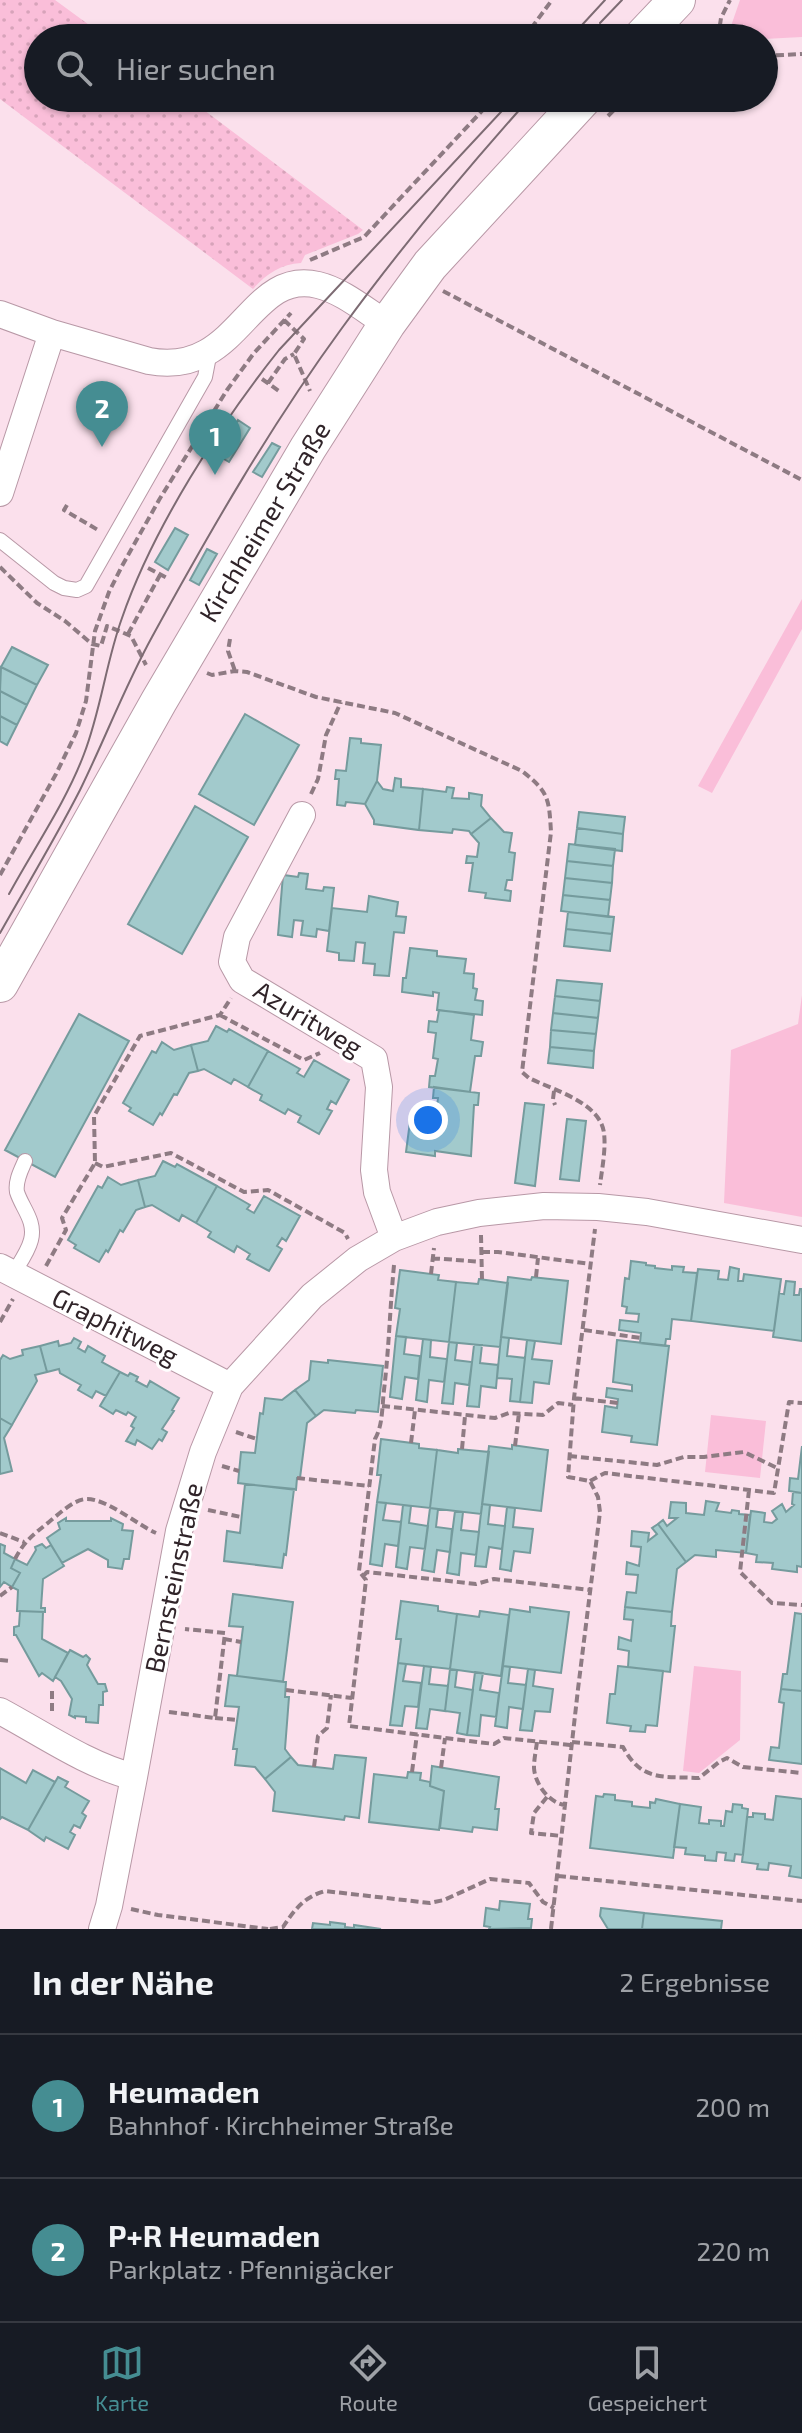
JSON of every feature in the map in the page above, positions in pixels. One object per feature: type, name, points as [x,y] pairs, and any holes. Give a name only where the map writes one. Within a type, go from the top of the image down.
[{"type":"main road","points":[[654,24],[677,0]]},
{"type":"main road","name":"Kirchheimer Straße","points":[[0,984],[169,665],[387,324],[430,265],[591,112]]},
{"type":"street","points":[[0,314],[52,333],[157,362],[184,361],[210,351],[223,342],[268,296],[283,287],[303,283],[333,291],[387,324]]},
{"type":"street","points":[[0,493],[52,333]]},
{"type":"street","name":"Azuritweg","points":[[302,815],[237,937],[232,962],[242,980],[374,1059],[379,1087],[374,1170],[377,1192],[394,1238]]},
{"type":"street","name":"Bernsteinstraße","points":[[106,1918],[177,1540],[203,1452],[230,1386],[312,1296],[358,1259],[394,1238],[437,1222],[479,1213],[544,1206],[598,1207],[647,1212],[802,1240]]},
{"type":"street","name":"Graphitweg","points":[[16,1275],[230,1386]]},
{"type":"street","points":[[0,1711],[92,1761],[134,1777]]},
{"type":"lane","points":[[0,540],[54,583],[68,590],[77,590],[88,583],[205,377],[210,351]]},
{"type":"lane","points":[[16,1275],[31,1241],[32,1227],[17,1191],[18,1176],[25,1161]]},
{"type":"path","points":[[534,24],[552,0]]},
{"type":"path","points":[[720,24],[730,0]]},
{"type":"path","points":[[778,55],[802,54]]},
{"type":"path","points":[[0,875],[76,733],[86,701],[92,644],[104,605],[132,548],[179,466],[254,353],[296,306],[311,258],[364,237],[481,112]]},
{"type":"path","points":[[441,299],[452,286]]},
{"type":"path","points":[[446,292],[802,480]]},
{"type":"path","points":[[268,383],[304,339],[284,320]]},
{"type":"path","points":[[294,354],[310,391],[307,397]]},
{"type":"path","points":[[262,379],[279,391]]},
{"type":"path","points":[[67,505],[64,510],[132,548]]},
{"type":"path","points":[[1,567],[37,603],[92,644],[101,646],[107,626],[128,634],[146,665],[169,665],[212,675],[247,672],[316,697],[395,713],[522,771],[540,785],[549,804],[551,832],[522,1072],[584,1104],[599,1117],[604,1133],[598,1207],[573,1405],[568,1477],[590,1481],[605,1473],[774,1493],[789,1402],[802,1403]]},
{"type":"path","points":[[0,575],[1,567]]},
{"type":"path","points":[[148,568],[167,578]]},
{"type":"path","points":[[128,634],[160,575]]},
{"type":"path","points":[[231,635],[228,651],[235,671]]},
{"type":"path","points":[[302,815],[318,779],[326,735],[341,702]]},
{"type":"path","points":[[220,1015],[242,980]]},
{"type":"path","points":[[16,1275],[66,1230],[62,1218],[95,1163],[94,1116],[140,1036],[220,1015],[304,1060],[319,1054],[332,1033]]},
{"type":"path","points":[[554,1091],[555,1105],[560,1094]]},
{"type":"path","points":[[95,1163],[103,1167],[171,1153],[244,1192],[268,1190],[345,1233],[358,1259]]},
{"type":"path","points":[[479,1213],[482,1280]]},
{"type":"path","points":[[394,1238],[390,1339],[359,1571],[366,1580],[349,1726],[494,1744],[504,1738],[623,1747],[636,1767],[647,1773],[665,1776],[699,1778],[727,1758],[743,1767],[802,1773]]},
{"type":"path","points":[[482,1252],[591,1264]]},
{"type":"path","points":[[432,1258],[483,1262]]},
{"type":"path","points":[[536,1277],[538,1258]]},
{"type":"path","points":[[583,1330],[641,1338]]},
{"type":"path","points":[[574,1398],[618,1403]]},
{"type":"path","points":[[382,1406],[495,1418],[509,1413],[543,1415],[558,1403],[573,1405]]},
{"type":"path","points":[[411,1443],[415,1410]]},
{"type":"path","points":[[515,1446],[519,1413]]},
{"type":"path","points":[[462,1449],[465,1416]]},
{"type":"path","points":[[569,1456],[657,1465],[684,1457],[744,1452],[778,1468]]},
{"type":"path","points":[[627,1475],[629,1463]]},
{"type":"path","points":[[297,1478],[369,1486]]},
{"type":"path","points":[[551,1929],[600,1512],[598,1497],[590,1481]]},
{"type":"path","points":[[749,1490],[740,1572],[772,1603],[802,1605]]},
{"type":"path","points":[[15,1559],[24,1542],[76,1502],[88,1499],[177,1540]]},
{"type":"path","points":[[188,1502],[210,1511],[241,1517]]},
{"type":"path","points":[[0,1533],[24,1542]]},
{"type":"path","points":[[363,1576],[367,1572],[476,1584],[494,1579],[590,1590]]},
{"type":"path","points":[[0,1596],[12,1587]]},
{"type":"path","points":[[161,1625],[225,1633],[215,1718]]},
{"type":"path","points":[[224,1639],[241,1642]]},
{"type":"path","points":[[0,1660],[10,1661]]},
{"type":"path","points":[[219,1682],[228,1683]]},
{"type":"path","points":[[286,1690],[352,1698]]},
{"type":"path","points":[[314,1767],[318,1736],[327,1728],[331,1695]]},
{"type":"path","points":[[147,1708],[237,1720]]},
{"type":"path","points":[[412,1772],[417,1734]]},
{"type":"path","points":[[441,1768],[445,1738]]},
{"type":"path","points":[[537,1742],[534,1772],[547,1797],[555,1804],[565,1805]]},
{"type":"path","points":[[547,1797],[534,1813],[531,1833],[562,1836]]},
{"type":"path","points":[[558,1876],[802,1901]]},
{"type":"path","points":[[106,1918],[158,1915],[269,1929],[283,1928],[296,1907],[311,1895],[325,1891],[430,1903],[444,1900],[490,1879],[529,1883],[543,1902],[554,1908]]},
{"type":"shaded area","points":[[0,0],[55,0],[88,24],[24,24],[24,112],[207,112],[363,230],[305,255],[301,263],[274,271],[253,289],[0,99]]},
{"type":"shaded area","points":[[740,0],[802,0],[802,37],[778,38],[778,24],[732,24]]},
{"type":"shaded area","points":[[802,599],[802,629],[712,793],[698,786]]},
{"type":"shaded area","points":[[802,995],[802,1217],[724,1203],[731,1050],[798,1024]]},
{"type":"shaded area","points":[[711,1415],[766,1421],[760,1478],[705,1472]]},
{"type":"shaded area","points":[[694,1666],[741,1671],[740,1740],[699,1773],[683,1771]]},
{"type":"building","points":[[238,420],[250,428],[229,462],[217,455]]},
{"type":"building","points":[[272,443],[280,447],[262,477],[253,472]]},
{"type":"building","points":[[175,528],[188,535],[168,570],[155,562]]},
{"type":"building","points":[[207,549],[217,554],[199,585],[190,580]]},
{"type":"building","points":[[12,647],[48,665],[37,685],[1,667]]},
{"type":"building","points":[[1,667],[37,685],[27,705],[0,691]]},
{"type":"building","points":[[0,691],[27,705],[17,725],[0,716]]},
{"type":"building","points":[[245,714],[299,745],[254,825],[199,794]]},
{"type":"building","points":[[0,716],[17,725],[7,745],[0,741]]},
{"type":"building","points":[[350,738],[361,739],[361,743],[381,745],[377,781],[365,804],[346,802],[345,806],[337,805],[339,779],[335,779],[336,770],[346,771]]},
{"type":"building","points":[[395,778],[401,779],[401,787],[423,789],[419,830],[374,824],[365,804],[377,781],[383,789],[393,791]]},
{"type":"building","points":[[447,787],[454,788],[452,798],[469,799],[469,793],[482,795],[481,806],[491,818],[471,834],[453,829],[452,833],[419,830],[423,789],[446,792]]},
{"type":"building","points":[[195,806],[248,837],[182,954],[128,924]]},
{"type":"building","points":[[579,812],[625,817],[623,834],[577,828]]},
{"type":"building","points":[[491,818],[504,832],[512,833],[509,852],[515,853],[512,880],[507,880],[505,890],[511,891],[510,901],[485,898],[486,893],[469,891],[473,863],[466,863],[467,856],[477,857],[479,843],[471,834]]},
{"type":"building","points":[[577,828],[623,834],[622,851],[575,845]]},
{"type":"building","points":[[569,844],[615,849],[613,866],[567,861]]},
{"type":"building","points":[[567,861],[613,866],[612,883],[565,878]]},
{"type":"building","points":[[299,873],[308,874],[306,889],[323,891],[324,887],[334,888],[329,931],[317,929],[316,937],[301,935],[303,921],[294,920],[292,937],[278,935],[283,875],[298,877]]},
{"type":"building","points":[[565,878],[612,883],[610,900],[563,895]]},
{"type":"building","points":[[563,895],[610,900],[608,917],[561,911]]},
{"type":"building","points":[[369,896],[398,902],[396,916],[406,917],[404,933],[394,932],[389,976],[374,975],[375,964],[363,963],[365,943],[356,942],[354,961],[339,960],[339,953],[327,951],[332,908],[367,912]]},
{"type":"building","points":[[568,912],[614,917],[612,934],[566,929]]},
{"type":"building","points":[[566,929],[612,934],[610,951],[564,946]]},
{"type":"building","points":[[410,948],[437,951],[437,956],[466,959],[464,973],[474,974],[473,988],[477,989],[475,1000],[483,1001],[482,1015],[437,1010],[439,993],[433,992],[433,996],[402,992]]},
{"type":"building","points":[[557,980],[602,984],[600,1001],[555,996]]},
{"type":"building","points":[[555,996],[600,1001],[598,1018],[553,1013]]},
{"type":"building","points":[[439,1010],[474,1015],[471,1040],[483,1042],[481,1056],[475,1056],[470,1092],[429,1087],[430,1076],[435,1076],[438,1059],[433,1058],[436,1033],[428,1032],[429,1021],[437,1022]]},
{"type":"building","points":[[553,1013],[598,1018],[596,1034],[551,1030]]},
{"type":"building","points":[[79,1014],[129,1041],[55,1177],[5,1150]]},
{"type":"building","points":[[216,1026],[227,1032],[229,1029],[268,1051],[248,1087],[234,1079],[231,1084],[204,1069],[198,1071],[191,1045],[208,1041]]},
{"type":"building","points":[[551,1030],[596,1034],[594,1051],[550,1047]]},
{"type":"building","points":[[162,1042],[174,1050],[191,1045],[198,1071],[189,1073],[177,1095],[174,1094],[153,1125],[129,1111],[131,1108],[123,1103],[152,1051],[156,1053]]},
{"type":"building","points":[[550,1047],[594,1051],[593,1068],[548,1063]]},
{"type":"building","points":[[268,1051],[300,1069],[297,1073],[304,1077],[314,1060],[349,1080],[336,1104],[331,1101],[327,1109],[332,1111],[319,1134],[298,1122],[301,1116],[288,1109],[285,1114],[260,1100],[262,1095],[248,1087]]},
{"type":"building","points":[[434,1087],[479,1093],[478,1105],[474,1105],[471,1156],[435,1151],[435,1156],[406,1152],[411,1114],[436,1115],[438,1098],[433,1098]]},
{"type":"building","points":[[525,1103],[544,1105],[535,1186],[515,1183]]},
{"type":"building","points":[[567,1119],[586,1121],[579,1181],[560,1179]]},
{"type":"building","points":[[163,1161],[175,1167],[177,1164],[217,1186],[196,1223],[182,1215],[179,1221],[152,1205],[145,1207],[138,1180],[155,1176]]},
{"type":"building","points":[[108,1177],[121,1185],[138,1180],[145,1207],[136,1210],[99,1262],[74,1248],[76,1245],[68,1240],[98,1186],[102,1188]]},
{"type":"building","points":[[217,1186],[250,1205],[247,1209],[254,1213],[264,1196],[300,1216],[286,1241],[282,1238],[277,1246],[282,1249],[269,1271],[247,1259],[250,1254],[237,1246],[234,1252],[208,1237],[211,1232],[196,1223]]},
{"type":"building","points":[[631,1261],[672,1270],[672,1266],[684,1267],[683,1272],[697,1273],[691,1321],[672,1319],[670,1339],[666,1339],[665,1346],[640,1343],[641,1333],[619,1330],[620,1320],[638,1322],[639,1314],[626,1313],[627,1307],[622,1306],[625,1278],[629,1279]]},
{"type":"building","points":[[730,1267],[739,1269],[738,1281],[743,1281],[744,1274],[781,1279],[774,1331],[691,1321],[698,1269],[719,1271],[718,1279],[728,1280]]},
{"type":"building","points":[[400,1270],[439,1275],[438,1280],[456,1282],[449,1342],[396,1336],[400,1309],[395,1308]]},
{"type":"building","points":[[508,1277],[568,1281],[561,1344],[501,1337]]},
{"type":"building","points":[[479,1279],[508,1283],[500,1347],[449,1342],[456,1282],[478,1284]]},
{"type":"building","points":[[786,1281],[795,1282],[794,1295],[799,1295],[802,1289],[802,1341],[773,1337],[779,1293],[784,1294]]},
{"type":"building","points":[[396,1336],[406,1337],[404,1354],[420,1356],[418,1379],[405,1377],[402,1399],[390,1397]]},
{"type":"building","points":[[501,1337],[509,1338],[507,1356],[525,1358],[520,1402],[510,1401],[512,1379],[497,1378]]},
{"type":"building","points":[[74,1338],[81,1342],[78,1348],[85,1352],[88,1346],[105,1356],[102,1362],[120,1372],[106,1396],[96,1391],[92,1398],[78,1390],[81,1385],[60,1373],[59,1369],[47,1372],[40,1346],[58,1341],[59,1346],[71,1343]]},
{"type":"building","points":[[423,1339],[431,1340],[430,1357],[447,1359],[444,1382],[429,1380],[427,1402],[416,1400]]},
{"type":"building","points":[[527,1340],[535,1341],[532,1359],[552,1361],[549,1384],[534,1382],[532,1403],[520,1402]]},
{"type":"building","points":[[617,1340],[669,1346],[657,1445],[631,1442],[632,1436],[602,1432],[605,1406],[617,1408],[618,1399],[606,1397],[607,1388],[632,1391],[632,1385],[613,1382]]},
{"type":"building","points":[[449,1342],[457,1343],[455,1360],[472,1362],[469,1385],[455,1383],[453,1404],[442,1403]]},
{"type":"building","points":[[474,1345],[482,1345],[480,1363],[498,1365],[496,1388],[481,1386],[479,1407],[467,1406]]},
{"type":"building","points":[[40,1346],[47,1372],[35,1375],[37,1381],[12,1425],[0,1418],[0,1360],[3,1355],[10,1359],[23,1355],[22,1350]]},
{"type":"building","points":[[328,1360],[383,1366],[378,1412],[324,1410],[316,1416],[295,1390],[309,1380],[311,1361],[328,1363]]},
{"type":"building","points":[[120,1372],[138,1377],[136,1381],[147,1387],[150,1381],[179,1398],[162,1429],[167,1432],[152,1449],[137,1440],[135,1445],[126,1441],[136,1417],[116,1410],[113,1414],[100,1406]]},
{"type":"building","points":[[295,1390],[316,1416],[307,1423],[296,1490],[238,1483],[241,1452],[255,1453],[265,1398],[282,1400]]},
{"type":"building","points":[[0,1418],[12,1425],[4,1438],[12,1471],[0,1474]]},
{"type":"building","points":[[381,1439],[419,1444],[419,1448],[437,1450],[430,1508],[377,1502]]},
{"type":"building","points":[[512,1445],[548,1450],[541,1511],[482,1504],[489,1446],[512,1449]]},
{"type":"building","points":[[802,1446],[802,1493],[789,1491],[790,1478],[798,1479]]},
{"type":"building","points":[[458,1449],[489,1452],[481,1514],[430,1508],[437,1450],[458,1453]]},
{"type":"building","points":[[245,1484],[294,1489],[282,1568],[224,1561],[227,1531],[240,1533]]},
{"type":"building","points":[[793,1492],[802,1493],[802,1567],[797,1566],[797,1572],[772,1569],[773,1563],[756,1562],[757,1555],[746,1553],[751,1511],[765,1513],[764,1522],[772,1523],[777,1519],[772,1511],[782,1504],[786,1512],[794,1505]]},
{"type":"building","points":[[706,1501],[719,1503],[716,1511],[731,1513],[732,1510],[750,1515],[746,1553],[716,1550],[716,1557],[695,1555],[686,1562],[658,1524],[663,1520],[667,1526],[677,1518],[669,1518],[671,1502],[686,1503],[686,1513],[704,1515]]},
{"type":"building","points":[[377,1502],[386,1503],[383,1520],[401,1522],[398,1546],[385,1544],[382,1566],[370,1564]]},
{"type":"building","points":[[482,1504],[490,1505],[488,1524],[505,1526],[502,1549],[489,1547],[486,1567],[475,1566]]},
{"type":"building","points":[[403,1505],[411,1506],[409,1523],[428,1526],[425,1549],[410,1547],[407,1569],[396,1567]]},
{"type":"building","points":[[507,1507],[515,1508],[513,1527],[533,1529],[530,1553],[514,1551],[511,1571],[500,1569]]},
{"type":"building","points":[[430,1508],[438,1509],[436,1527],[452,1529],[450,1552],[437,1550],[434,1572],[422,1570]]},
{"type":"building","points":[[455,1511],[463,1512],[461,1530],[479,1532],[476,1555],[461,1553],[459,1575],[447,1573]]},
{"type":"building","points":[[66,1518],[66,1521],[111,1521],[111,1518],[123,1524],[122,1530],[133,1531],[129,1559],[124,1559],[122,1569],[108,1567],[108,1560],[88,1549],[62,1563],[47,1538],[60,1529],[58,1523]]},
{"type":"building","points":[[658,1524],[686,1562],[677,1569],[672,1612],[625,1607],[627,1592],[636,1593],[638,1575],[626,1574],[627,1562],[639,1566],[641,1547],[631,1546],[632,1531],[649,1533],[648,1541],[657,1534],[652,1528]]},
{"type":"building","points":[[0,1544],[5,1546],[4,1553],[15,1559],[11,1568],[20,1573],[12,1587],[4,1582],[0,1587]]},
{"type":"building","points":[[42,1544],[46,1548],[51,1545],[64,1566],[43,1579],[41,1608],[45,1608],[45,1612],[17,1611],[18,1590],[12,1587],[20,1573],[11,1568],[15,1559],[27,1565],[35,1547]]},
{"type":"building","points":[[233,1594],[293,1602],[283,1682],[237,1676],[243,1627],[229,1626]]},
{"type":"building","points":[[401,1601],[438,1606],[438,1611],[457,1614],[450,1669],[398,1663],[401,1639],[396,1639]]},
{"type":"building","points":[[530,1607],[569,1612],[561,1673],[503,1666],[510,1609],[530,1612]]},
{"type":"building","points":[[625,1607],[672,1612],[671,1626],[675,1626],[670,1672],[628,1667],[629,1651],[618,1649],[619,1637],[631,1641],[633,1620],[624,1619]]},
{"type":"building","points":[[20,1611],[43,1612],[42,1639],[68,1653],[53,1681],[42,1673],[39,1676],[14,1635],[14,1627],[19,1626]]},
{"type":"building","points":[[480,1611],[509,1615],[501,1676],[450,1669],[457,1614],[479,1617]]},
{"type":"building","points":[[795,1613],[802,1614],[802,1691],[781,1689],[783,1674],[787,1674]]},
{"type":"building","points":[[70,1650],[83,1657],[86,1655],[90,1659],[87,1665],[98,1684],[105,1684],[107,1691],[103,1692],[103,1705],[99,1705],[98,1723],[86,1722],[86,1717],[69,1715],[72,1699],[55,1677]]},
{"type":"building","points":[[398,1663],[406,1664],[403,1681],[421,1683],[418,1707],[405,1706],[402,1726],[390,1725]]},
{"type":"building","points":[[424,1666],[431,1667],[429,1684],[448,1686],[445,1711],[430,1709],[427,1729],[416,1728]]},
{"type":"building","points":[[503,1666],[510,1667],[508,1683],[526,1685],[523,1709],[509,1707],[507,1728],[495,1726]]},
{"type":"building","points":[[618,1666],[663,1671],[657,1726],[646,1725],[645,1732],[630,1731],[631,1726],[607,1723],[610,1694],[615,1694]]},
{"type":"building","points":[[450,1669],[457,1670],[455,1687],[473,1690],[467,1735],[457,1733],[460,1713],[445,1711]]},
{"type":"building","points":[[528,1669],[535,1670],[533,1686],[553,1689],[550,1712],[535,1711],[532,1731],[520,1730]]},
{"type":"building","points":[[475,1672],[483,1673],[480,1690],[499,1693],[496,1717],[481,1715],[479,1736],[467,1735]]},
{"type":"building","points":[[229,1675],[286,1682],[285,1697],[289,1697],[285,1749],[291,1757],[265,1779],[255,1767],[235,1765],[237,1749],[233,1749],[239,1707],[225,1706]]},
{"type":"building","points":[[781,1689],[802,1691],[802,1764],[769,1760],[771,1747],[779,1748],[784,1703],[779,1702]]},
{"type":"building","points":[[335,1755],[366,1758],[359,1818],[345,1816],[344,1820],[273,1811],[275,1792],[265,1779],[291,1757],[298,1765],[333,1769]]},
{"type":"building","points":[[432,1766],[499,1777],[495,1809],[499,1809],[497,1830],[473,1827],[472,1832],[440,1828],[444,1791],[430,1786]]},
{"type":"building","points":[[0,1768],[26,1783],[33,1770],[55,1782],[28,1830],[2,1817],[0,1819]]},
{"type":"building","points":[[408,1772],[421,1773],[420,1780],[444,1791],[439,1830],[369,1822],[374,1774],[407,1778]]},
{"type":"building","points":[[58,1777],[68,1782],[65,1787],[89,1801],[82,1813],[86,1816],[80,1828],[74,1825],[70,1832],[75,1835],[68,1849],[46,1837],[44,1841],[28,1830]]},
{"type":"building","points":[[604,1794],[615,1795],[615,1800],[632,1802],[632,1806],[650,1808],[650,1802],[655,1803],[656,1799],[680,1804],[673,1858],[590,1848],[596,1796],[603,1797]]},
{"type":"building","points":[[776,1796],[802,1799],[802,1878],[789,1876],[791,1866],[769,1863],[768,1870],[757,1869],[758,1864],[742,1862],[747,1817],[753,1817],[753,1813],[765,1814],[765,1819],[773,1820]]},
{"type":"building","points":[[680,1804],[701,1807],[699,1823],[721,1821],[721,1826],[724,1826],[726,1811],[732,1812],[733,1804],[748,1809],[743,1855],[735,1854],[734,1861],[725,1860],[726,1853],[717,1852],[716,1861],[705,1860],[705,1856],[685,1854],[686,1848],[674,1847]]},
{"type":"building","points":[[500,1901],[530,1904],[528,1919],[532,1919],[531,1928],[489,1929],[484,1926],[486,1908],[499,1910]]},
{"type":"building","points":[[601,1908],[644,1913],[642,1929],[608,1929],[600,1916]]},
{"type":"building","points":[[644,1913],[722,1921],[721,1929],[642,1929]]},
{"type":"building","points":[[330,1922],[345,1924],[345,1927],[354,1928],[354,1925],[381,1929],[312,1929],[313,1923],[330,1925]]},
{"type":"tram line","points":[[583,24],[605,0]]},
{"type":"tram line","points":[[600,23],[622,0]]},
{"type":"tram line","points":[[9,894],[77,772],[95,720],[116,635],[135,584],[190,478],[234,410],[279,350],[501,112]]},
{"type":"tram line","points":[[0,933],[80,790],[152,637],[266,440],[387,268],[518,112]]},
{"type":"place","name":"P+R Heumaden","points":[[102,447]]},
{"type":"place","name":"Heumaden","points":[[215,475]]}]
